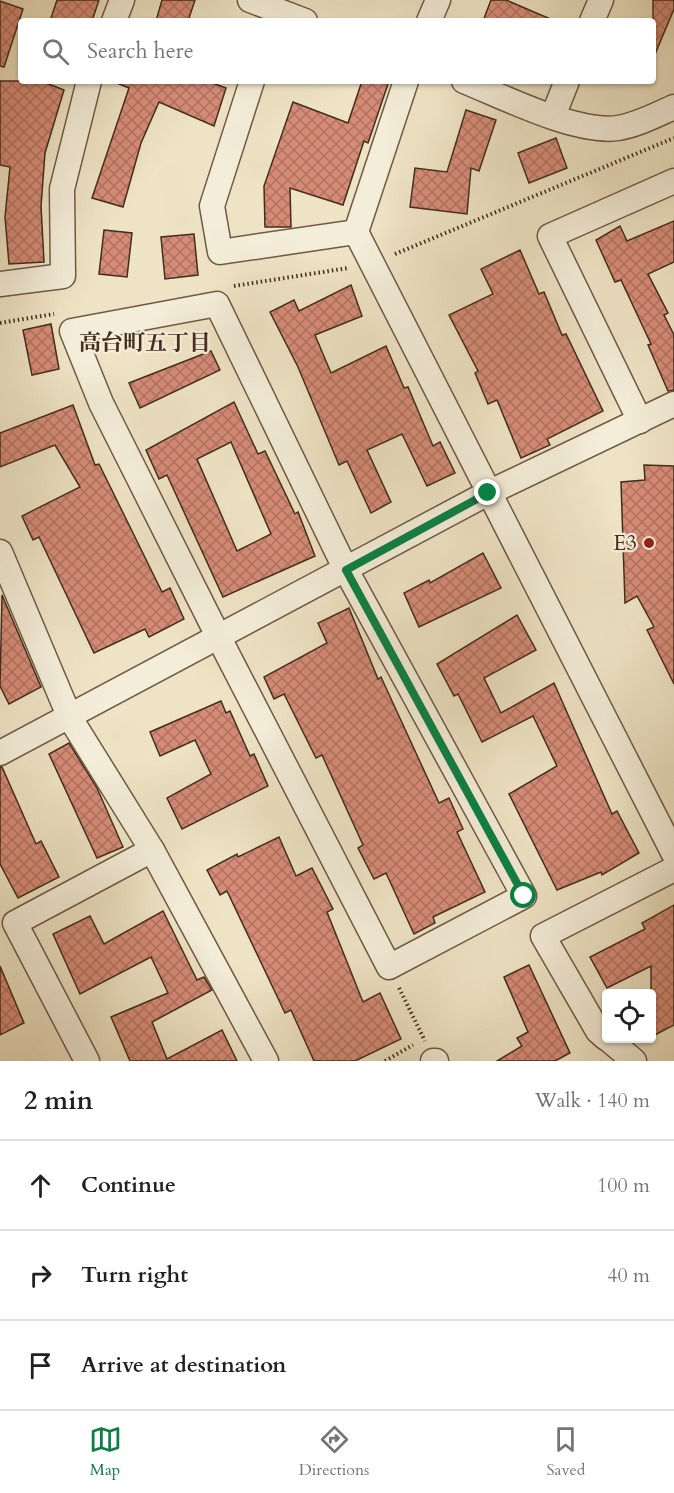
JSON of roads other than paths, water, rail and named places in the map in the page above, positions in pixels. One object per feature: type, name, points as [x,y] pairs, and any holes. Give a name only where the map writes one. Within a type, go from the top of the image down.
[{"type":"street","points":[[115,18],[122,0]]},
{"type":"street","points":[[250,0],[298,18]]},
{"type":"street","points":[[430,18],[438,0]]},
{"type":"street","points":[[593,18],[600,0]]},
{"type":"street","points":[[0,284],[63,276],[62,189],[88,84]]},
{"type":"street","points":[[251,84],[212,206],[220,252],[356,232]]},
{"type":"street","points":[[404,84],[356,232],[674,854]]},
{"type":"street","points":[[472,84],[587,128],[616,128],[637,123],[674,107]]},
{"type":"street","points":[[553,116],[566,84]]},
{"type":"street","points":[[640,421],[550,236],[674,181]]},
{"type":"street","points":[[217,304],[346,570],[524,896],[389,967],[218,636],[101,402],[72,331],[217,304]]},
{"type":"street","points":[[0,753],[70,718],[218,636],[488,493],[674,404]]},
{"type":"street","points":[[0,553],[70,718],[152,850],[266,1061]]},
{"type":"street","points":[[87,1061],[15,923],[152,850]]},
{"type":"street","points":[[602,1034],[598,1031],[543,936],[674,869]]},
{"type":"street","points":[[613,1043],[634,1061]]},
{"type":"place","name":"E3","points":[[649,543]]},
{"type":"district","name":"高台町五丁目","points":[[145,342]]}]
